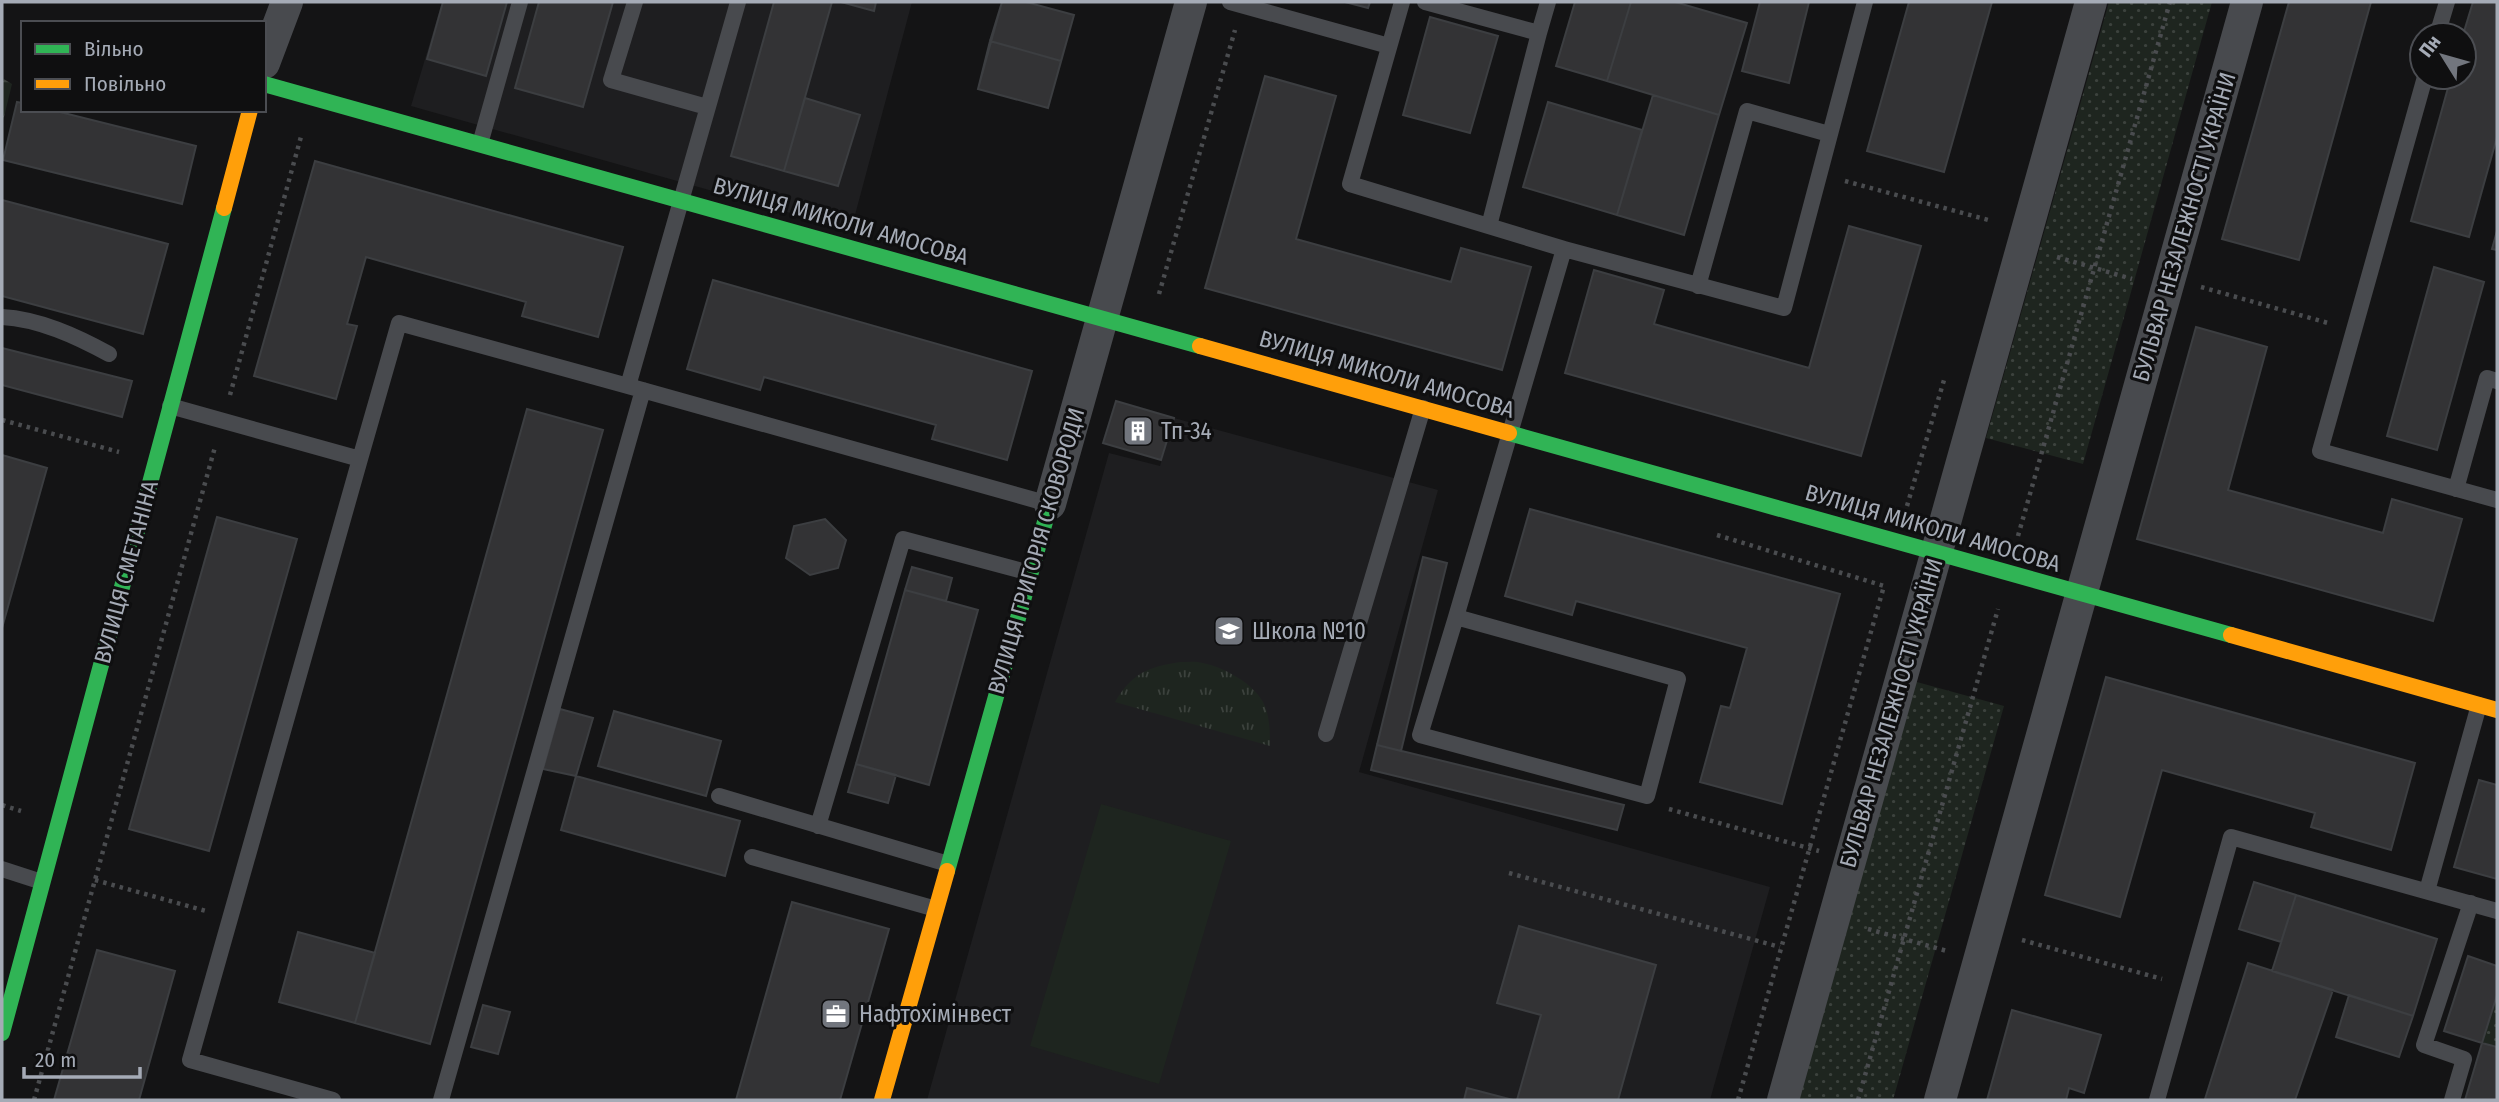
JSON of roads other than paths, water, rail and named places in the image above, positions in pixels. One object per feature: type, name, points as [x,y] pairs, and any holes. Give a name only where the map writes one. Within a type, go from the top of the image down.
[{"type":"street","points":[[266,59],[287,2]]},
{"type":"street","name":"ВУЛИЦЯ ГРИГОРІЯ СКОВОРОДИ","points":[[882,1100],[1191,2]]},
{"type":"street","name":"БУЛЬВАР НЕЗАЛЕЖНОСТІ УКРАЇНИ","points":[[1783,1100],[2091,2]]},
{"type":"street","name":"БУЛЬВАР НЕЗАЛЕЖНОСТІ УКРАЇНИ","points":[[1940,1100],[2247,2]]},
{"type":"street","name":"ВУЛИЦЯ МИКОЛИ АМОСОВА","points":[[266,85],[2492,706]]},
{"type":"street","name":"ВУЛИЦЯ СМЕТАНІНА","points":[[2,1033],[249,112]]},
{"type":"lane","points":[[480,144],[520,2]]},
{"type":"lane","points":[[635,2],[611,80],[707,107]]},
{"type":"lane","points":[[442,1100],[636,388],[681,200],[738,2]]},
{"type":"lane","points":[[1402,2],[1350,184],[1564,249],[1784,308],[1865,2]]},
{"type":"lane","points":[[1425,2],[1539,33]]},
{"type":"lane","points":[[1489,226],[1548,2]]},
{"type":"lane","points":[[2441,21],[2447,2]]},
{"type":"lane","points":[[1236,4],[1389,46]]},
{"type":"lane","points":[[2422,91],[2320,451],[2497,500]]},
{"type":"lane","points":[[1698,286],[1747,111],[1829,134]]},
{"type":"lane","points":[[1456,617],[1678,679],[1647,796],[1420,735],[1564,249]]},
{"type":"lane","points":[[2,317],[24,318],[83,340],[109,354]]},
{"type":"lane","points":[[333,1100],[190,1060],[399,323],[1049,504]]},
{"type":"lane","points":[[2456,489],[2487,378],[2497,381]]},
{"type":"lane","points":[[170,406],[360,459]]},
{"type":"lane","points":[[1326,734],[1423,408]]},
{"type":"lane","points":[[818,826],[903,539],[1030,573]]},
{"type":"lane","points":[[2427,891],[2492,706]]},
{"type":"lane","points":[[719,796],[948,864]]},
{"type":"lane","points":[[2157,1100],[2231,837],[2497,911]]},
{"type":"lane","points":[[752,857],[936,909]]},
{"type":"lane","points":[[2,869],[42,882]]},
{"type":"lane","points":[[2452,1100],[2464,1059],[2424,1045],[2471,903]]},
{"type":"place","name":"Тп-34","points":[[1138,431]]},
{"type":"place","name":"Школа №10","points":[[1229,631]]},
{"type":"place","name":"Нафтохімінвест","points":[[836,1014]]}]
